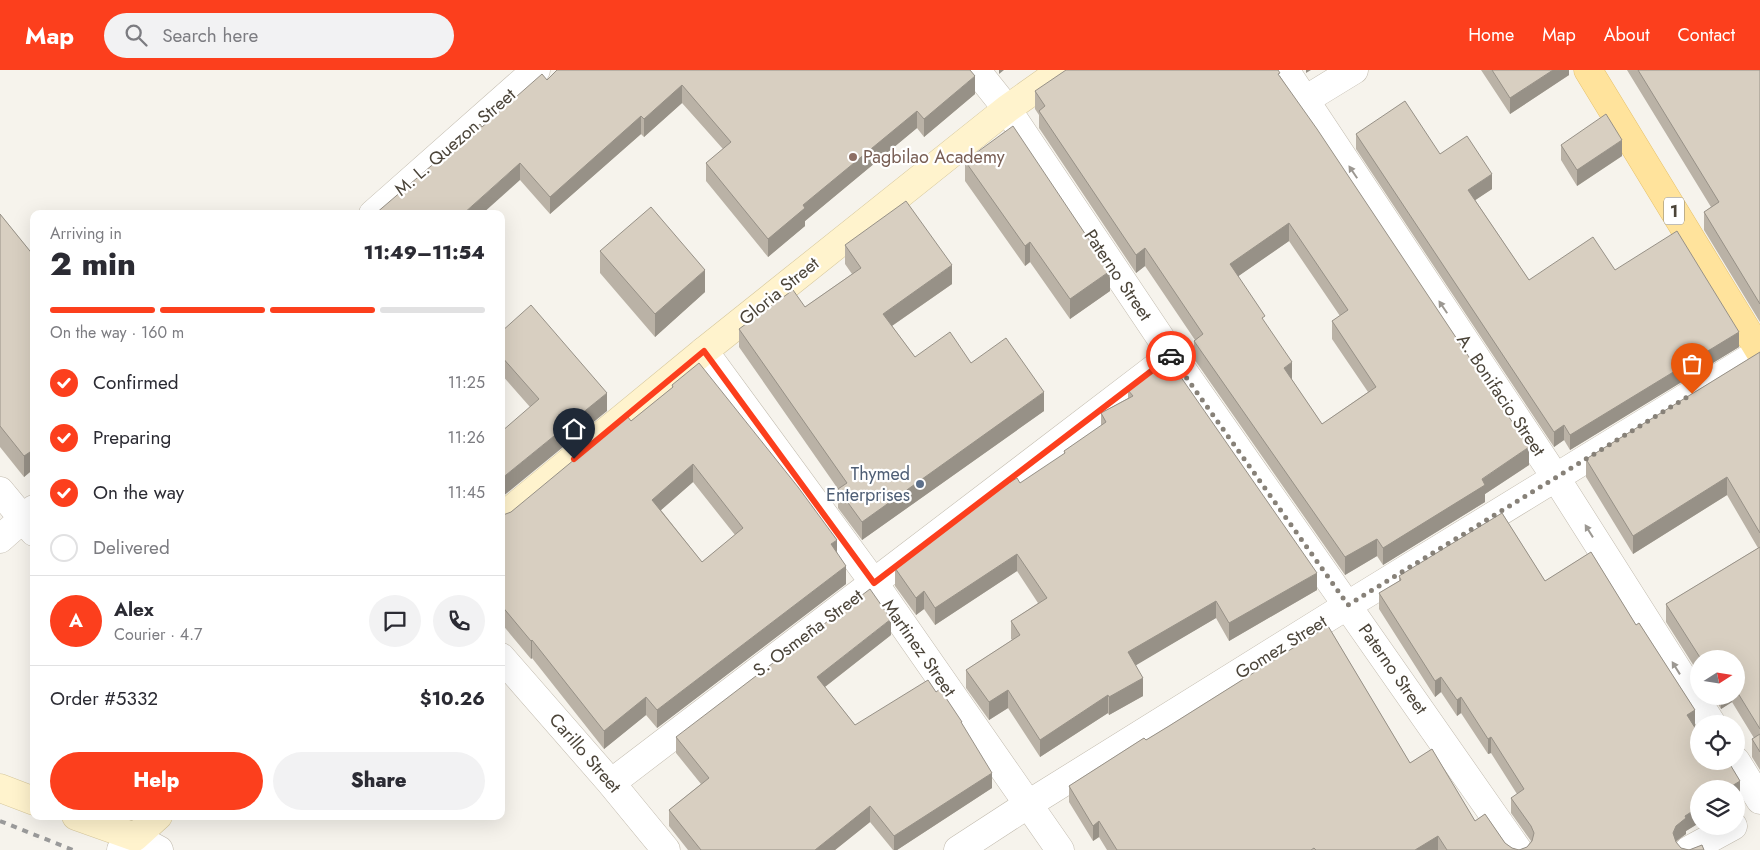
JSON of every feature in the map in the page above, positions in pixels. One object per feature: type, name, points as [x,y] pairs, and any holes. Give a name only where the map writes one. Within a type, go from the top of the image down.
[{"type":"main road","name":"1","points":[[1588,70],[1760,352]]},
{"type":"street","name":"M. L. Quezon Street","points":[[378,210],[536,70]]},
{"type":"street","name":"Paterno Street","points":[[976,70],[1007,110],[1172,355],[1518,850]]},
{"type":"street","name":"Gloria Street","points":[[505,515],[704,351],[1007,110],[1062,70]]},
{"type":"street","name":"A. Bonifacio Street","points":[[1285,70],[1556,478],[1706,715]]},
{"type":"street","points":[[1305,100],[1354,70]]},
{"type":"street","name":"Martinez Street","points":[[704,351],[874,583],[1060,850]]},
{"type":"street","name":"Gomez Street","points":[[958,850],[1348,605],[1760,352]]},
{"type":"street","name":"S. Osmeña Street","points":[[611,783],[1172,355]]},
{"type":"street","points":[[0,491],[30,520],[0,539]]},
{"type":"street","name":"Carillo Street","points":[[505,662],[611,783],[666,850]]},
{"type":"street","points":[[1742,770],[1760,800]]},
{"type":"street","points":[[0,788],[30,799]]},
{"type":"street","points":[[1745,820],[1760,812]]},
{"type":"street","points":[[84,820],[128,843],[159,850]]},
{"type":"street","points":[[128,843],[154,820]]},
{"type":"street","points":[[1689,850],[1717,835]]},
{"type":"building","points":[[557,70],[970,70],[975,76],[924,119],[917,111],[803,205],[805,208],[768,239],[706,163],[731,142],[682,85],[644,119],[641,116],[550,197],[520,163],[467,210],[380,210],[480,124],[482,127],[542,74],[547,80]]},
{"type":"building","points":[[1066,70],[1278,70],[1280,73],[1278,74],[1317,129],[1529,447],[1482,479],[1485,485],[1383,548],[1377,539],[1345,557],[1194,341],[1203,334],[1145,248],[1136,255],[1039,111],[1045,106],[1035,91]],"holes":[[[1289,223],[1348,310],[1332,321],[1376,387],[1322,424],[1284,368],[1292,362],[1262,318],[1265,316],[1230,264]]]},
{"type":"building","points":[[1492,70],[1553,70],[1510,98]]},
{"type":"building","points":[[1638,70],[1760,70],[1760,304],[1704,212],[1719,202]]},
{"type":"building","points":[[1405,101],[1440,154],[1467,136],[1492,174],[1468,190],[1529,280],[1593,237],[1615,270],[1677,231],[1739,332],[1570,435],[1564,425],[1554,432],[1356,134]]},
{"type":"building","points":[[1606,114],[1622,140],[1577,170],[1561,145]]},
{"type":"building","points":[[1013,126],[1110,271],[1070,299],[1030,242],[1025,246],[965,161]]},
{"type":"building","points":[[906,201],[952,265],[883,314],[915,357],[950,332],[971,363],[1006,338],[1044,392],[862,522],[838,489],[847,483],[739,329],[793,290],[805,307],[861,268],[845,245]]},
{"type":"building","points":[[651,207],[705,270],[655,314],[600,251]]},
{"type":"building","points":[[0,214],[30,251],[30,452],[24,456],[0,426]]},
{"type":"building","points":[[531,305],[607,393],[505,476],[505,429],[539,399],[505,361],[505,328]]},
{"type":"building","points":[[1760,352],[1760,533],[1727,477],[1633,536],[1586,459]]},
{"type":"building","points":[[1169,360],[1317,573],[1229,623],[1216,601],[1128,652],[1143,678],[1109,697],[1108,695],[1040,740],[1008,690],[989,702],[966,670],[1020,635],[1011,621],[1047,598],[1017,554],[935,608],[924,591],[916,598],[895,568],[997,490],[1017,478],[1020,483],[1065,453],[1064,451],[1106,422],[1101,413],[1133,396],[1128,390]]},
{"type":"building","points":[[699,363],[798,487],[837,540],[831,544],[846,566],[657,710],[646,697],[604,731],[532,640],[505,610],[505,514],[511,512],[627,416],[631,421],[673,387],[672,385]],"holes":[[[693,464],[743,528],[702,562],[652,500]]]},
{"type":"building","points":[[1502,513],[1545,581],[1591,552],[1636,625],[1639,623],[1695,710],[1687,715],[1690,720],[1690,770],[1733,770],[1739,780],[1690,780],[1690,813],[1676,826],[1673,833],[1676,842],[1681,848],[1689,850],[1519,850],[1527,847],[1532,841],[1534,833],[1511,798],[1524,789],[1491,737],[1488,739],[1461,697],[1457,700],[1441,677],[1435,681],[1379,593],[1401,580],[1399,576]]},
{"type":"building","points":[[1760,547],[1760,729],[1745,705],[1745,650],[1695,650],[1666,604]]},
{"type":"building","points":[[870,589],[891,619],[817,677],[855,725],[928,680],[936,692],[940,689],[992,773],[894,836],[870,806],[815,850],[701,850],[669,810],[709,778],[676,737]]},
{"type":"building","points":[[1328,626],[1410,763],[1432,749],[1475,821],[1485,814],[1505,843],[1519,850],[1447,850],[1438,836],[1415,850],[1316,850],[1314,848],[1311,850],[1117,850],[1099,821],[1093,826],[1069,786],[1144,738],[1146,740],[1169,726]]},
{"type":"building","points":[[1760,734],[1760,752],[1752,739]]},
{"type":"building","points":[[1702,845],[1704,850],[1689,850]]},
{"type":"railway","points":[[0,821],[73,850]]},
{"type":"way so far","points":[[1171,356],[1348,605],[1692,394]]},
{"type":"place","name":"Pagbilao Academy","points":[[853,157]]},
{"type":"place","name":"Thymed Enterprises","points":[[920,484]]},
{"type":"route","points":[[574,459],[704,351],[874,583],[1171,356]]}]
